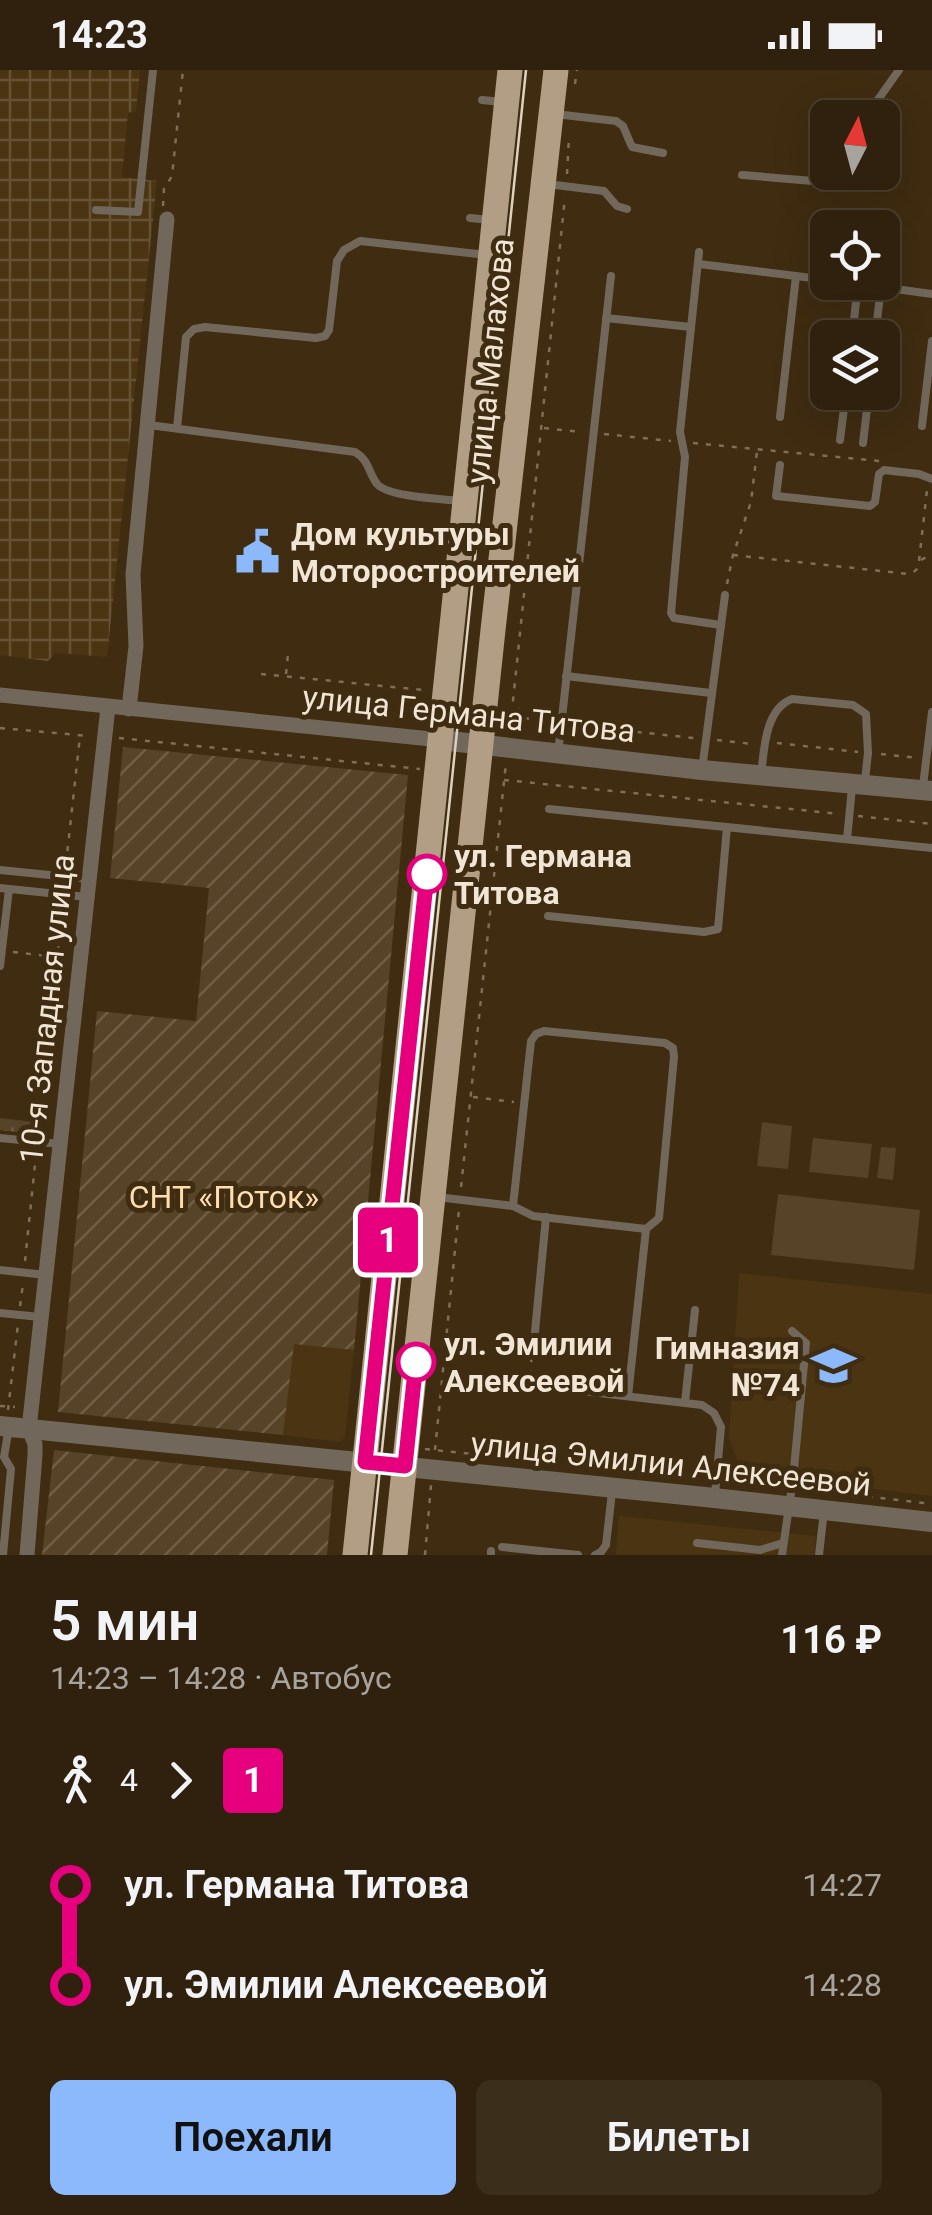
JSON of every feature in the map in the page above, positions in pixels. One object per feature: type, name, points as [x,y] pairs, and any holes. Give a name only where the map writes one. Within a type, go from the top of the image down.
[{"type":"main road","name":"улица Малахова","points":[[355,1555],[490,255],[482,219],[494,102],[510,70]]},
{"type":"main road","name":"улица Малахова","points":[[395,1555],[414,1457],[434,1196],[481,744],[555,185],[565,78]]},
{"type":"street","points":[[129,709],[136,646],[133,574],[168,219]]},
{"type":"street","name":"улица Германа Титова","points":[[0,695],[927,791]]},
{"type":"street","name":"10-я Западная улица","points":[[28,1555],[34,1444],[12,1419],[41,1317],[108,706]]},
{"type":"street","points":[[12,1419],[365,1462]]},
{"type":"street","name":"улица Эмилии Алексеевой","points":[[365,1462],[414,1457],[612,1488],[715,1489],[791,1497],[824,1510],[932,1522]]},
{"type":"lane","points":[[96,210],[138,212],[152,70]]},
{"type":"lane","points":[[878,100],[899,70]]},
{"type":"lane","points":[[560,115],[616,121],[623,126],[632,147],[663,152]]},
{"type":"lane","points":[[742,175],[810,182]]},
{"type":"lane","points":[[555,185],[604,191],[618,206],[628,208]]},
{"type":"lane","points":[[177,428],[186,336],[194,330],[326,336],[337,262],[344,250],[360,241],[490,255]]},
{"type":"lane","points":[[699,252],[680,432],[685,457],[671,614],[674,618],[721,625]]},
{"type":"lane","points":[[699,264],[810,278]]},
{"type":"lane","points":[[558,754],[611,276]]},
{"type":"lane","points":[[780,417],[796,276]]},
{"type":"lane","points":[[900,290],[932,294]]},
{"type":"lane","points":[[606,318],[691,327]]},
{"type":"lane","points":[[922,426],[932,341]]},
{"type":"lane","points":[[840,440],[844,410]]},
{"type":"lane","points":[[862,443],[866,410]]},
{"type":"lane","points":[[148,425],[355,452],[364,457],[373,479],[386,491],[466,501]]},
{"type":"lane","points":[[780,465],[776,496],[870,506],[876,502],[879,474],[884,470],[930,479]]},
{"type":"lane","points":[[702,770],[725,594]]},
{"type":"lane","points":[[566,676],[711,693]]},
{"type":"lane","points":[[761,775],[765,744],[776,708],[783,702],[792,699],[853,705],[866,714],[868,753],[849,815],[846,839]]},
{"type":"lane","points":[[927,791],[926,759],[932,715]]},
{"type":"lane","points":[[549,809],[932,848]]},
{"type":"lane","points":[[548,916],[704,932],[718,929],[726,827]]},
{"type":"lane","points":[[0,870],[89,879]]},
{"type":"lane","points":[[0,966],[4,888],[87,897]]},
{"type":"lane","points":[[513,1206],[532,1041],[536,1034],[544,1030],[665,1043],[672,1048],[659,1218],[646,1229],[628,1396]]},
{"type":"lane","points":[[0,1138],[60,1144]]},
{"type":"lane","points":[[434,1196],[513,1206],[533,1216],[646,1229]]},
{"type":"lane","points":[[534,1342],[546,1217]]},
{"type":"lane","points":[[0,1270],[46,1275]]},
{"type":"lane","points":[[685,1402],[695,1310]]},
{"type":"lane","points":[[0,1313],[41,1317]]},
{"type":"lane","points":[[782,1555],[806,1343],[792,1331]]},
{"type":"lane","points":[[495,1382],[702,1405],[714,1413],[721,1427],[715,1489]]},
{"type":"lane","points":[[2,1555],[11,1469],[4,1457],[12,1419]]},
{"type":"lane","points":[[595,1555],[606,1545],[612,1488]]},
{"type":"lane","points":[[819,1555],[824,1510]]},
{"type":"lane","points":[[697,1543],[760,1550],[783,1543]]},
{"type":"lane","points":[[502,1547],[578,1555]]},
{"type":"path","points":[[168,219],[162,211],[164,189],[172,176],[183,70]]},
{"type":"path","points":[[565,78],[577,70]]},
{"type":"path","points":[[524,718],[513,701],[543,428],[560,115]]},
{"type":"path","points":[[543,428],[882,461]]},
{"type":"path","points":[[725,594],[751,502],[757,449]]},
{"type":"path","points":[[733,555],[909,574],[920,561],[930,479]]},
{"type":"path","points":[[920,561],[932,554]]},
{"type":"path","points":[[286,676],[288,654]]},
{"type":"path","points":[[261,674],[426,690]]},
{"type":"path","points":[[509,737],[510,729],[524,718],[926,759]]},
{"type":"path","points":[[0,728],[96,736]]},
{"type":"path","points":[[65,877],[80,736]]},
{"type":"path","points":[[118,738],[422,770]]},
{"type":"path","points":[[434,1450],[506,761]]},
{"type":"path","points":[[503,780],[932,824]]},
{"type":"path","points":[[12,1419],[64,894]]},
{"type":"path","points":[[2,951],[58,957]]},
{"type":"path","points":[[471,1097],[524,1104]]},
{"type":"path","points":[[528,1385],[534,1342]]},
{"type":"path","points":[[0,1406],[12,1419]]},
{"type":"path","points":[[414,1457],[434,1450],[660,1474]]},
{"type":"path","points":[[425,1555],[432,1483]]},
{"type":"path","points":[[715,1489],[932,1504]]},
{"type":"shaded area","points":[[0,70],[140,70],[136,111],[128,113],[122,177],[157,181],[107,657],[56,653],[48,661],[0,655]]},
{"type":"shaded area","name":"Гимназия №74","points":[[739,1273],[932,1294],[932,1496],[742,1473],[729,1438]]},
{"type":"shaded area","points":[[293,1343],[354,1350],[345,1437],[340,1442],[283,1435]]},
{"type":"shaded area","points":[[619,1516],[816,1536],[814,1555],[616,1555]]},
{"type":"green space","name":"СНТ «Поток»","points":[[123,747],[408,775],[354,1350],[294,1344],[283,1435],[58,1412],[97,1011],[196,1021],[209,888],[110,878]]},
{"type":"green space","points":[[0,1118],[34,1122],[33,1134],[0,1130]]},
{"type":"green space","points":[[762,1122],[792,1126],[788,1169],[757,1166]]},
{"type":"green space","points":[[813,1138],[872,1144],[868,1178],[809,1172]]},
{"type":"green space","points":[[881,1147],[896,1148],[893,1180],[877,1178]]},
{"type":"green space","points":[[778,1194],[920,1210],[914,1270],[771,1255]]},
{"type":"green space","points":[[54,1450],[334,1480],[327,1555],[42,1555]]},
{"type":"tram line","points":[[371,1555],[526,70]]},
{"type":"bus line","name":"1","points":[[416,1362],[405,1466],[365,1462],[427,874]]},
{"type":"place","name":"Дом культуры Моторостроителей","points":[[258,552]]},
{"type":"place","name":"ул. Германа Титова","points":[[427,874]]},
{"type":"place","name":"ул. Эмилии Алексеевой","points":[[416,1362]]},
{"type":"place","name":"Гимназия №74","points":[[833,1366]]}]
